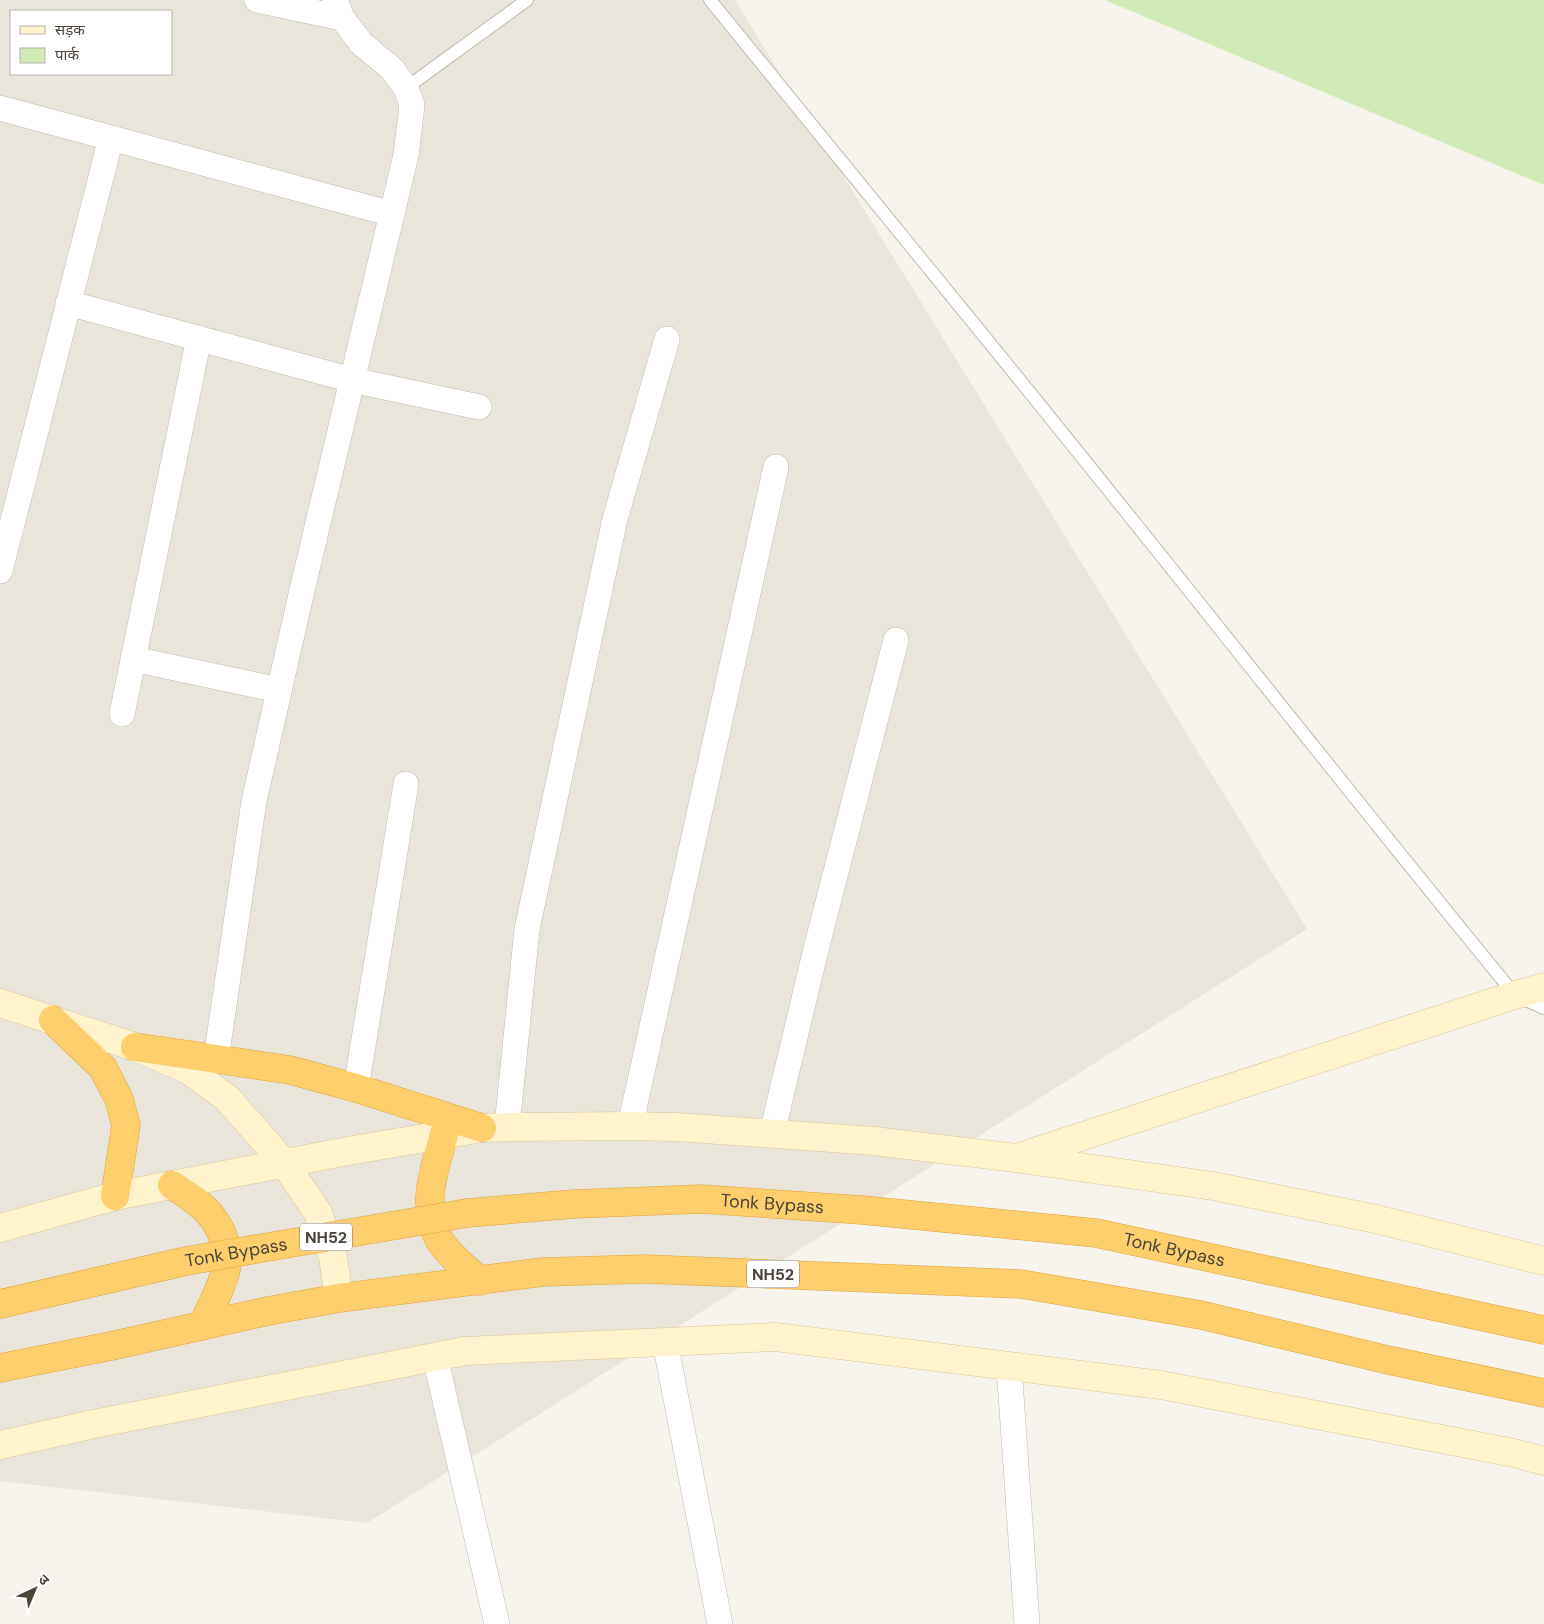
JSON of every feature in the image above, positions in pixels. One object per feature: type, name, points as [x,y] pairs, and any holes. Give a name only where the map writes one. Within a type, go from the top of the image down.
[{"type":"highway","points":[[53,1020],[103,1068],[119,1100],[126,1125],[116,1196]]},
{"type":"highway","points":[[135,1047],[290,1070],[494,1127]]},
{"type":"highway","points":[[444,1134],[431,1180],[429,1202],[432,1222],[440,1240],[450,1254],[480,1281]]},
{"type":"highway","points":[[172,1185],[199,1203],[217,1223],[225,1241],[227,1264],[218,1291],[202,1326]]},
{"type":"highway","name":"Tonk Bypass","points":[[0,1304],[186,1261],[466,1213],[574,1204],[700,1199],[862,1210],[1096,1232],[1544,1330]]},
{"type":"highway","name":"NH52","points":[[0,1368],[338,1298],[543,1272],[644,1269],[1021,1284],[1201,1314],[1388,1360],[1544,1394]]},
{"type":"street","points":[[216,1059],[254,801],[278,690],[406,155],[412,105],[406,88],[392,69],[360,43],[338,9],[257,0]]},
{"type":"street","points":[[0,108],[392,214]]},
{"type":"street","points":[[0,571],[111,138]]},
{"type":"street","points":[[68,303],[352,380],[479,407]]},
{"type":"street","points":[[122,714],[199,338]]},
{"type":"street","points":[[494,1127],[527,929],[615,519],[667,339]]},
{"type":"street","points":[[630,1126],[776,467]]},
{"type":"street","points":[[772,1133],[816,949],[896,640]]},
{"type":"street","points":[[133,659],[278,690]]},
{"type":"street","points":[[356,1088],[406,784]]},
{"type":"street","points":[[1016,1158],[1544,987]]},
{"type":"street","points":[[0,1003],[135,1047],[187,1069],[227,1098],[284,1163],[318,1213],[333,1257],[338,1298]]},
{"type":"street","points":[[0,1228],[116,1196],[444,1134],[494,1127],[630,1126],[772,1133],[874,1141],[1016,1158],[1213,1186],[1376,1219],[1544,1261]]},
{"type":"street","points":[[0,1445],[94,1424],[465,1351],[775,1337],[1162,1385],[1504,1451],[1544,1461]]},
{"type":"street","points":[[665,1342],[720,1624]]},
{"type":"street","points":[[436,1357],[497,1624]]},
{"type":"street","points":[[1009,1366],[1027,1624]]},
{"type":"lane","points":[[406,88],[527,0]]},
{"type":"lane","points":[[710,0],[967,314],[1376,825],[1515,995],[1544,1008]]},
{"type":"shaded area","points":[[0,0],[735,0],[1307,929],[367,1523],[0,1481]]},
{"type":"green space","points":[[1105,0],[1544,0],[1544,185]]}]
